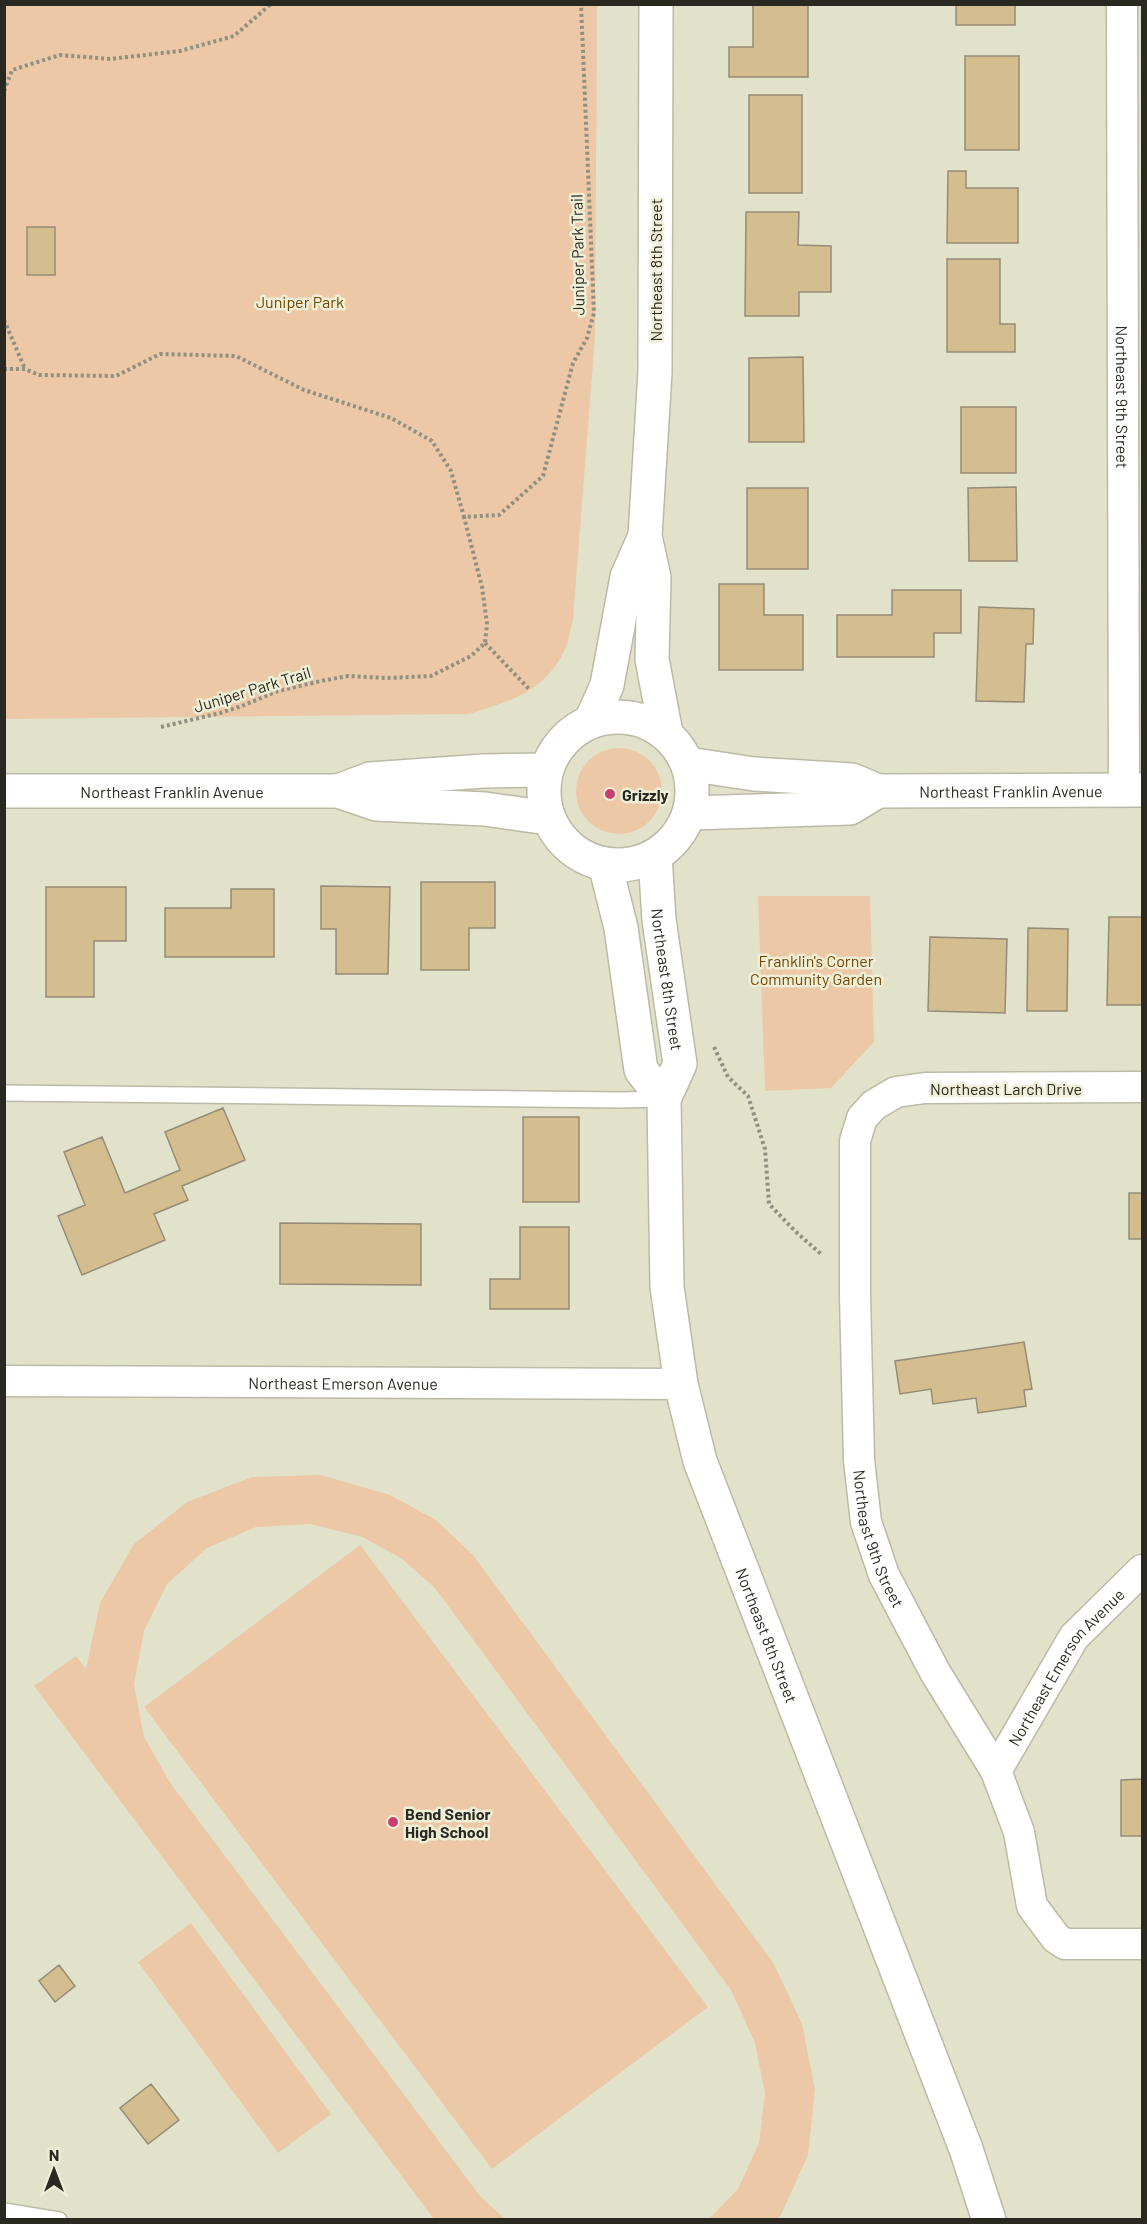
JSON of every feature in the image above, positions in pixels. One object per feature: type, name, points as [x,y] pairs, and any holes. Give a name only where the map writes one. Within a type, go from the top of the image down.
[{"type":"street","name":"Northeast 8th Street","points":[[656,4],[655,372],[645,536],[654,578],[652,659],[666,733]]},
{"type":"street","name":"Northeast 9th Street","points":[[1122,4],[1133,790]]},
{"type":"street","name":"Northeast 8th Street","points":[[591,721],[607,685],[627,578],[645,536]]},
{"type":"street","points":[[611,717],[631,717],[650,723],[666,733],[679,747],[688,764],[693,789],[690,813],[682,831],[670,845],[655,856],[630,864],[605,864],[581,856],[561,840],[548,818],[543,794],[546,770],[556,749],[572,732],[591,721],[611,717]]},
{"type":"street","name":"Northeast Franklin Avenue","points":[[688,764],[754,774],[852,780],[878,791],[1133,790]]},
{"type":"street","name":"Northeast Franklin Avenue","points":[[339,791],[370,779],[484,771],[546,770]]},
{"type":"street","name":"Northeast Franklin Avenue","points":[[4,791],[339,791],[376,804],[485,809],[548,818]]},
{"type":"street","points":[[690,813],[850,808],[878,791]]},
{"type":"street","name":"Northeast 8th Street","points":[[655,856],[659,920],[680,1064],[664,1099],[667,1287],[681,1384],[700,1461],[966,2149],[989,2220]]},
{"type":"street","points":[[605,864],[621,928],[641,1070],[664,1099]]},
{"type":"street","name":"Northeast Larch Drive","points":[[874,1105],[896,1092],[925,1088],[1143,1087]]},
{"type":"street","name":"Northeast 9th Street","points":[[874,1105],[862,1118],[855,1141],[855,1296],[859,1449],[866,1522],[884,1575],[935,1672],[996,1771],[1019,1832],[1032,1906],[1056,1938],[1065,1944],[1143,1944]]},
{"type":"street","name":"Northeast Emerson Avenue","points":[[4,1381],[681,1384]]},
{"type":"street","name":"Northeast Emerson Avenue","points":[[996,1771],[1074,1637],[1143,1570]]},
{"type":"lane","points":[[4,1093],[664,1099]]},
{"type":"lane","points":[[4,2211],[59,2220]]},
{"type":"path","points":[[4,91],[12,70],[60,55],[110,59],[180,51],[234,36],[271,4]]},
{"type":"path","name":"Juniper Park Trail","points":[[464,517],[499,515],[543,476],[573,363],[586,338],[594,313],[581,4]]},
{"type":"path","points":[[4,320],[24,369]]},
{"type":"path","points":[[4,369],[24,369],[39,375],[116,376],[160,354],[236,356],[304,390],[391,418],[432,441],[451,471],[464,517],[482,587],[487,624],[485,643],[530,690]]},
{"type":"path","name":"Juniper Park Trail","points":[[160,727],[220,713],[278,691],[321,681],[348,676],[386,678],[431,676],[471,656],[485,643]]},
{"type":"green space","name":"Juniper Park","points":[[4,5],[597,5],[595,337],[573,619],[564,651],[556,665],[536,686],[511,700],[469,714],[5,719]]},
{"type":"green space","points":[[611,748],[627,748],[650,760],[659,774],[662,791],[659,808],[650,822],[627,834],[611,834],[595,827],[583,815],[576,799],[576,783],[583,767],[595,755]]},
{"type":"green space","name":"Franklin's Corner Community Garden","points":[[758,896],[870,896],[874,1042],[831,1088],[765,1091]]},
{"type":"green space","points":[[321,1475],[390,1495],[436,1520],[473,1555],[774,1964],[802,2024],[815,2089],[808,2155],[781,2215],[777,2219],[709,2219],[738,2189],[759,2143],[765,2093],[755,2043],[731,1990],[435,1588],[401,1558],[362,1537],[310,1524],[256,1527],[207,1548],[167,1584],[144,1631],[134,1685],[144,1737],[171,1784],[480,2196],[505,2219],[434,2219],[34,1686],[76,1656],[86,1669],[100,1603],[134,1544],[187,1502],[252,1477]]},
{"type":"green space","points":[[360,1545],[708,2007],[492,2169],[144,1707]]},
{"type":"green space","points":[[191,1923],[331,2114],[278,2153],[138,1962]]},
{"type":"building","points":[[753,4],[808,4],[808,77],[729,77],[729,47],[753,47]]},
{"type":"building","points":[[1015,4],[1015,25],[956,25],[956,5],[938,5]]},
{"type":"building","points":[[965,56],[1019,56],[1019,150],[965,150]]},
{"type":"building","points":[[749,95],[802,95],[802,193],[749,193]]},
{"type":"building","points":[[948,171],[966,171],[966,188],[1018,188],[1018,243],[947,243]]},
{"type":"building","points":[[746,212],[799,212],[798,245],[831,246],[831,292],[799,292],[799,316],[745,316]]},
{"type":"building","points":[[27,227],[55,227],[55,275],[27,275]]},
{"type":"building","points":[[947,259],[1000,259],[1000,324],[1015,324],[1015,352],[947,352]]},
{"type":"building","points":[[803,357],[804,442],[749,442],[749,358]]},
{"type":"building","points":[[961,407],[1016,407],[1016,473],[961,473]]},
{"type":"building","points":[[1016,487],[1017,561],[969,561],[968,488]]},
{"type":"building","points":[[747,488],[808,488],[808,569],[747,569]]},
{"type":"building","points":[[719,584],[764,584],[764,615],[803,615],[803,670],[719,670]]},
{"type":"building","points":[[892,590],[961,590],[961,633],[934,633],[934,657],[837,657],[837,615],[892,615]]},
{"type":"building","points":[[979,607],[1034,609],[1033,644],[1026,644],[1024,702],[976,701]]},
{"type":"building","points":[[421,882],[495,882],[495,928],[469,928],[469,970],[421,970]]},
{"type":"building","points":[[321,886],[390,887],[388,974],[336,974],[336,929],[321,929]]},
{"type":"building","points":[[46,887],[126,887],[126,941],[94,941],[94,997],[46,997]]},
{"type":"building","points":[[231,889],[274,889],[274,957],[165,957],[165,908],[231,908]]},
{"type":"building","points":[[1109,917],[1142,917],[1142,1005],[1107,1005]]},
{"type":"building","points":[[1028,928],[1068,929],[1067,1011],[1027,1011]]},
{"type":"building","points":[[930,937],[1007,939],[1005,1013],[928,1011]]},
{"type":"building","points":[[223,1108],[245,1160],[182,1186],[188,1200],[154,1214],[165,1240],[82,1275],[58,1216],[85,1205],[64,1152],[102,1137],[125,1193],[180,1170],[165,1132]]},
{"type":"building","points":[[523,1117],[579,1117],[579,1202],[523,1202]]},
{"type":"building","points":[[1129,1193],[1142,1193],[1142,1239],[1129,1239]]},
{"type":"building","points":[[280,1223],[421,1224],[421,1285],[280,1284]]},
{"type":"building","points":[[520,1227],[569,1227],[569,1309],[490,1309],[490,1279],[520,1279]]},
{"type":"building","points":[[1024,1342],[1032,1389],[1024,1390],[1026,1406],[978,1413],[976,1398],[933,1404],[931,1389],[900,1394],[895,1361]]},
{"type":"building","points":[[1142,1779],[1142,1836],[1121,1836],[1121,1780]]},
{"type":"building","points":[[59,1965],[75,1986],[55,2002],[39,1981]]},
{"type":"building","points":[[151,2084],[179,2120],[148,2144],[120,2108]]},
{"type":"place","name":"Grizzly","points":[[610,794]]},
{"type":"place","name":"Bend Senior High School","points":[[393,1822]]}]
